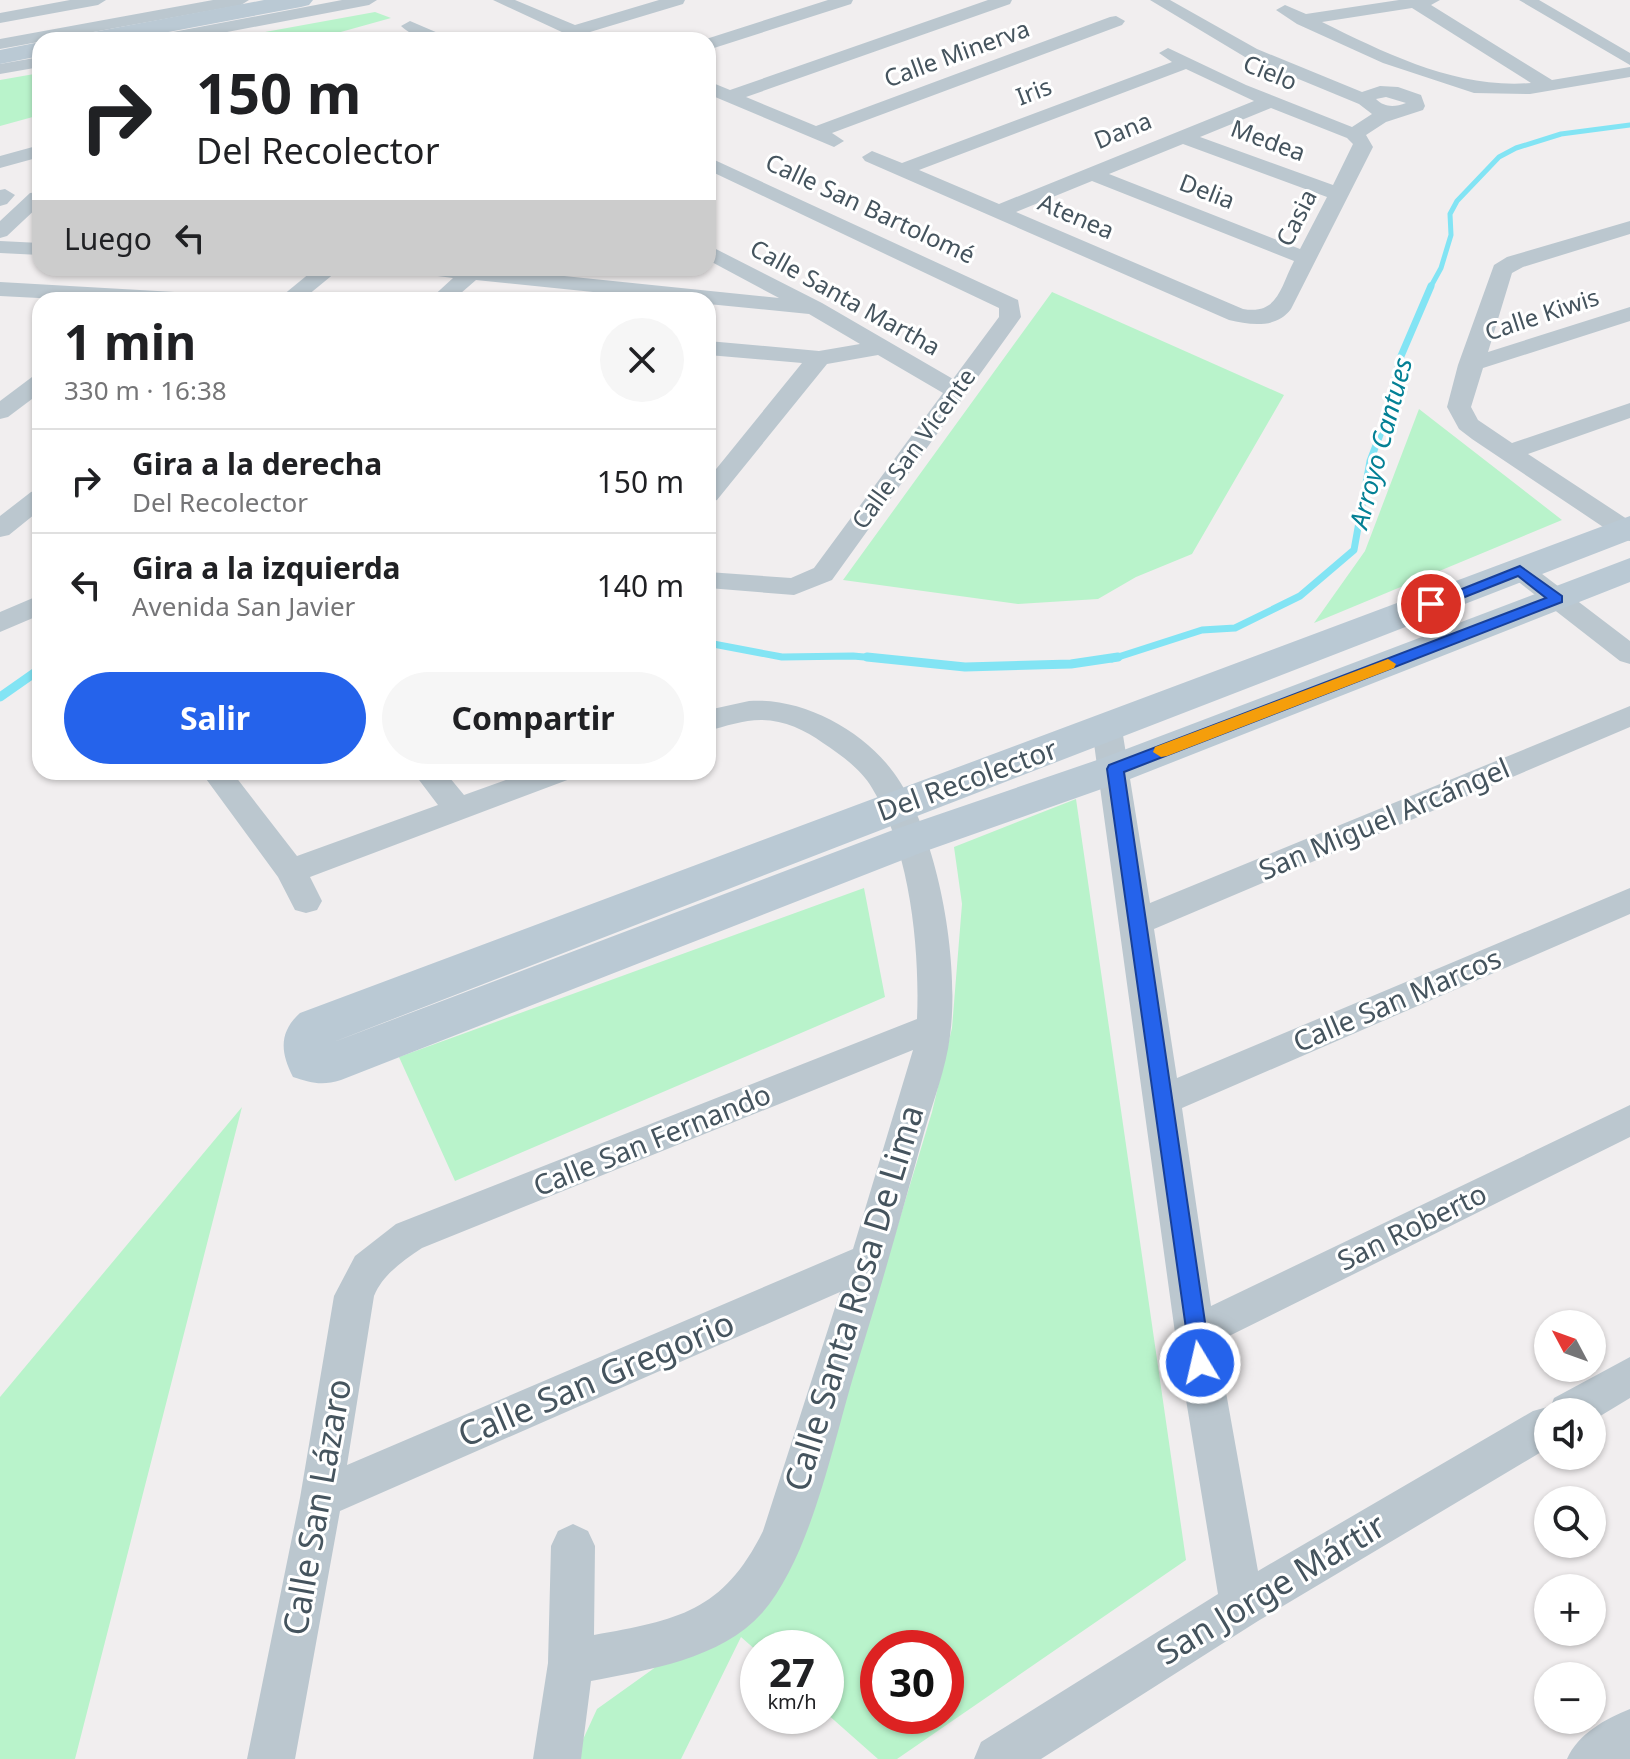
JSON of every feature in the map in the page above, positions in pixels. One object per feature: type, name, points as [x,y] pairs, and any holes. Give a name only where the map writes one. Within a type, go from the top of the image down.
[{"type":"street","points":[[0,18],[98,0]]},
{"type":"street","points":[[66,32],[241,0]]},
{"type":"street","points":[[131,32],[301,0]]},
{"type":"street","points":[[199,32],[369,0]]},
{"type":"street","points":[[505,0],[574,31],[677,0]]},
{"type":"street","points":[[716,41],[845,0]]},
{"type":"street","points":[[730,96],[1004,0]]},
{"type":"street","points":[[1158,0],[1251,53],[1376,97],[1410,97],[1416,102]]},
{"type":"street","points":[[1190,0],[1271,46],[1376,97]]},
{"type":"street","points":[[1527,0],[1630,60]]},
{"type":"street","points":[[1303,20],[1424,1],[1546,84]]},
{"type":"street","points":[[1098,7],[1132,32]]},
{"type":"street","points":[[1285,10],[1424,71],[1499,90],[1630,72]]},
{"type":"street","name":"Calle Minerva","points":[[815,133],[1116,21]]},
{"type":"street","points":[[410,26],[421,32]]},
{"type":"street","points":[[0,44],[32,38]]},
{"type":"street","points":[[0,57],[32,51]]},
{"type":"street","name":"Cielo","points":[[1176,58],[1269,102],[1354,134]]},
{"type":"street","name":"Iris","points":[[902,170],[1176,58]]},
{"type":"street","points":[[0,69],[32,63]]},
{"type":"street","points":[[1333,125],[1424,71]]},
{"type":"street","points":[[1354,134],[1379,118],[1413,110],[1427,91],[1450,80]]},
{"type":"street","points":[[716,90],[845,146]]},
{"type":"street","points":[[1376,97],[1375,109],[1398,113]]},
{"type":"street","name":"Dana","points":[[998,212],[1269,102]]},
{"type":"street","name":"Casia","points":[[1261,318],[1273,315],[1280,309],[1363,147],[1360,138],[1354,134]]},
{"type":"street","name":"Medea","points":[[1180,136],[1338,194]]},
{"type":"street","points":[[0,162],[32,153]]},
{"type":"street","name":"Atenea","points":[[872,157],[1237,315],[1261,318]]},
{"type":"street","name":"Calle San Bartolomé","points":[[716,167],[1010,305]]},
{"type":"street","name":"Delia","points":[[1089,173],[1305,258]]},
{"type":"street","points":[[2,196],[32,198]]},
{"type":"street","points":[[1,234],[32,204]]},
{"type":"street","points":[[1629,540],[1475,429],[1462,415],[1460,399],[1502,270],[1515,262],[1630,227]]},
{"type":"street","points":[[1,234],[32,232]]},
{"type":"street","points":[[1,234],[32,246]]},
{"type":"street","name":"Calle Santa Martha","points":[[716,255],[957,391]]},
{"type":"street","points":[[298,292],[320,276]]},
{"type":"street","points":[[449,292],[468,276]]},
{"type":"street","points":[[490,276],[650,292]]},
{"type":"street","points":[[579,276],[599,287]]},
{"type":"street","points":[[5,293],[32,294]]},
{"type":"street","points":[[716,298],[814,308]]},
{"type":"street","name":"Calle San Vicente","points":[[716,581],[781,587],[805,584],[823,574],[1010,317],[1010,305]]},
{"type":"street","name":"Calle Kiwis","points":[[1470,365],[1630,314]]},
{"type":"street","points":[[716,349],[819,358],[878,348]]},
{"type":"street","points":[[716,485],[819,358]]},
{"type":"street","points":[[0,412],[32,388]]},
{"type":"street","points":[[1508,453],[1630,410]]},
{"type":"street","points":[[0,529],[32,503]]},
{"type":"street","name":"Del Recolector","points":[[307,1047],[310,1063],[324,1066],[902,823],[1107,729],[1520,570],[1629,540]]},
{"type":"street","name":"Del Recolector","points":[[902,823],[1115,769],[1557,599],[1629,540]]},
{"type":"street","points":[[1520,570],[1630,655]]},
{"type":"street","points":[[0,623],[32,608]]},
{"type":"street","name":"Calle Santa Rosa De Lima","points":[[571,1663],[661,1643],[710,1625],[744,1599],[775,1556],[871,1260],[934,1027],[935,984],[927,912],[902,823],[882,779],[865,761],[811,722],[766,709],[716,719]]},
{"type":"street","name":"San Miguel Arcángel","points":[[1137,922],[1630,716]]},
{"type":"street","points":[[1107,729],[1195,1333],[1242,1605]]},
{"type":"street","points":[[222,780],[291,871],[306,901]]},
{"type":"street","points":[[435,780],[457,807]]},
{"type":"street","points":[[291,871],[536,780]]},
{"type":"street","name":"Calle San Marcos","points":[[1163,1100],[1630,900]]},
{"type":"street","name":"Calle San Fernando","points":[[374,1260],[409,1236],[934,1027]]},
{"type":"street","name":"San Roberto","points":[[1195,1333],[1630,1120]]},
{"type":"street","name":"Calle San Lázaro","points":[[271,1759],[321,1498],[354,1296],[360,1278],[374,1260]]},
{"type":"street","name":"Calle San Gregorio","points":[[321,1498],[871,1260]]},
{"type":"street","points":[[1593,1398],[1630,1376]]},
{"type":"street","name":"San Jorge Mártir","points":[[998,1759],[1242,1605],[1534,1433]]},
{"type":"street","points":[[557,1759],[571,1663],[573,1546]]},
{"type":"street","points":[[1591,1759],[1630,1732]]},
{"type":"green space","points":[[375,12],[391,18],[341,32],[265,32]]},
{"type":"green space","points":[[32,74],[32,117],[0,126],[0,80]]},
{"type":"green space","points":[[1052,292],[1284,395],[1192,554],[1136,577],[1098,599],[1018,604],[843,580]]},
{"type":"green space","points":[[1419,409],[1562,520],[1314,623],[1365,551]]},
{"type":"green space","points":[[1076,799],[1186,1560],[964,1713],[964,1630],[860,1630],[860,1734],[933,1734],[897,1759],[878,1759],[844,1729],[844,1630],[740,1630],[740,1639],[681,1759],[574,1759],[597,1709],[653,1669],[725,1610],[812,1509],[932,1112],[952,1028],[962,904],[954,847]]},
{"type":"green space","points":[[864,888],[885,997],[455,1181],[399,1057]]},
{"type":"green space","points":[[242,1107],[75,1759],[0,1759],[0,1397]]},
{"type":"waterway","name":"Arroyo Cantues","points":[[1431,287],[1441,268],[1451,235],[1450,214],[1457,201],[1499,157],[1516,148],[1561,134],[1630,125]]},
{"type":"waterway","name":"Arroyo Cantues","points":[[1112,659],[1202,630],[1235,628],[1300,596],[1354,550],[1370,461],[1383,427],[1401,356],[1431,287]]},
{"type":"waterway","name":"Arroyo Cantues","points":[[716,645],[782,657],[884,659]]},
{"type":"waterway","name":"Arroyo Cantues","points":[[867,657],[884,659]]},
{"type":"waterway","name":"Arroyo Cantues","points":[[884,659],[965,667],[1071,664],[1118,657]]},
{"type":"waterway","name":"Arroyo Cantues","points":[[0,697],[32,675]]},
{"type":"slow traffic","points":[[1161,752],[1388,664]]},
{"type":"route","points":[[1200,1363],[1115,769],[1557,599],[1520,570],[1431,604]]}]
